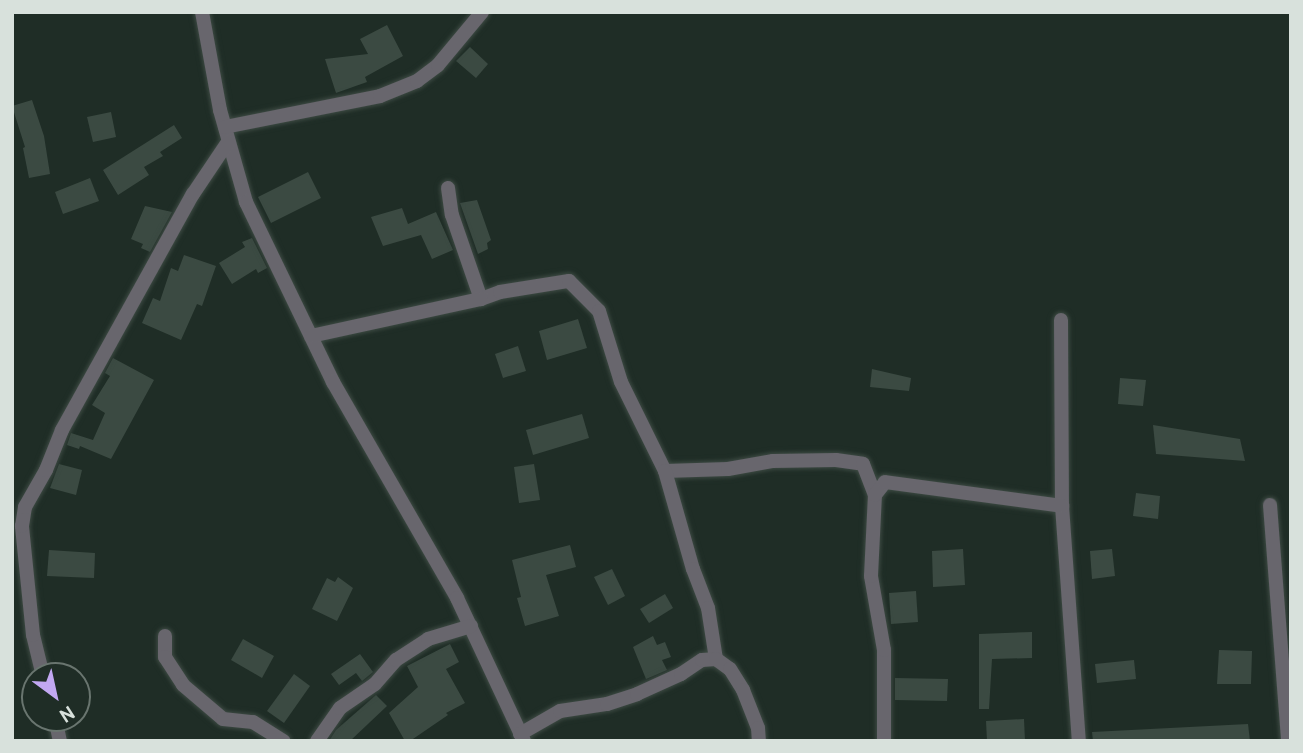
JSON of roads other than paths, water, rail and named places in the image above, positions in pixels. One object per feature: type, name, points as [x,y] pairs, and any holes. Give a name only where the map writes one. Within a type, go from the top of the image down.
[{"type":"street","points":[[202,12],[228,142],[246,202],[333,382],[471,626],[522,737],[560,711],[607,704],[661,683],[702,660],[716,659],[730,669],[743,690],[758,728],[760,741]]},
{"type":"street","points":[[225,127],[380,96],[417,80],[438,65],[482,12]]},
{"type":"street","points":[[40,662],[33,635],[22,526],[25,508],[46,470],[62,430],[193,194],[228,142]]},
{"type":"street","points":[[448,188],[452,215],[481,299]]},
{"type":"street","points":[[311,337],[481,299],[500,292],[569,281],[599,311],[621,382],[666,471],[693,569],[708,608],[716,659]]},
{"type":"street","points":[[1060,320],[1062,506],[1079,741]]},
{"type":"street","points":[[666,471],[728,469],[773,461],[836,460],[863,464],[875,495],[871,576],[884,650],[884,741]]},
{"type":"street","points":[[875,495],[885,482],[1062,506]]},
{"type":"street","points":[[1270,505],[1288,741]]},
{"type":"street","points":[[317,741],[340,708],[374,684],[396,660],[428,639],[471,626]]},
{"type":"street","points":[[165,636],[166,657],[183,685],[223,719],[254,722],[283,741]]}]
